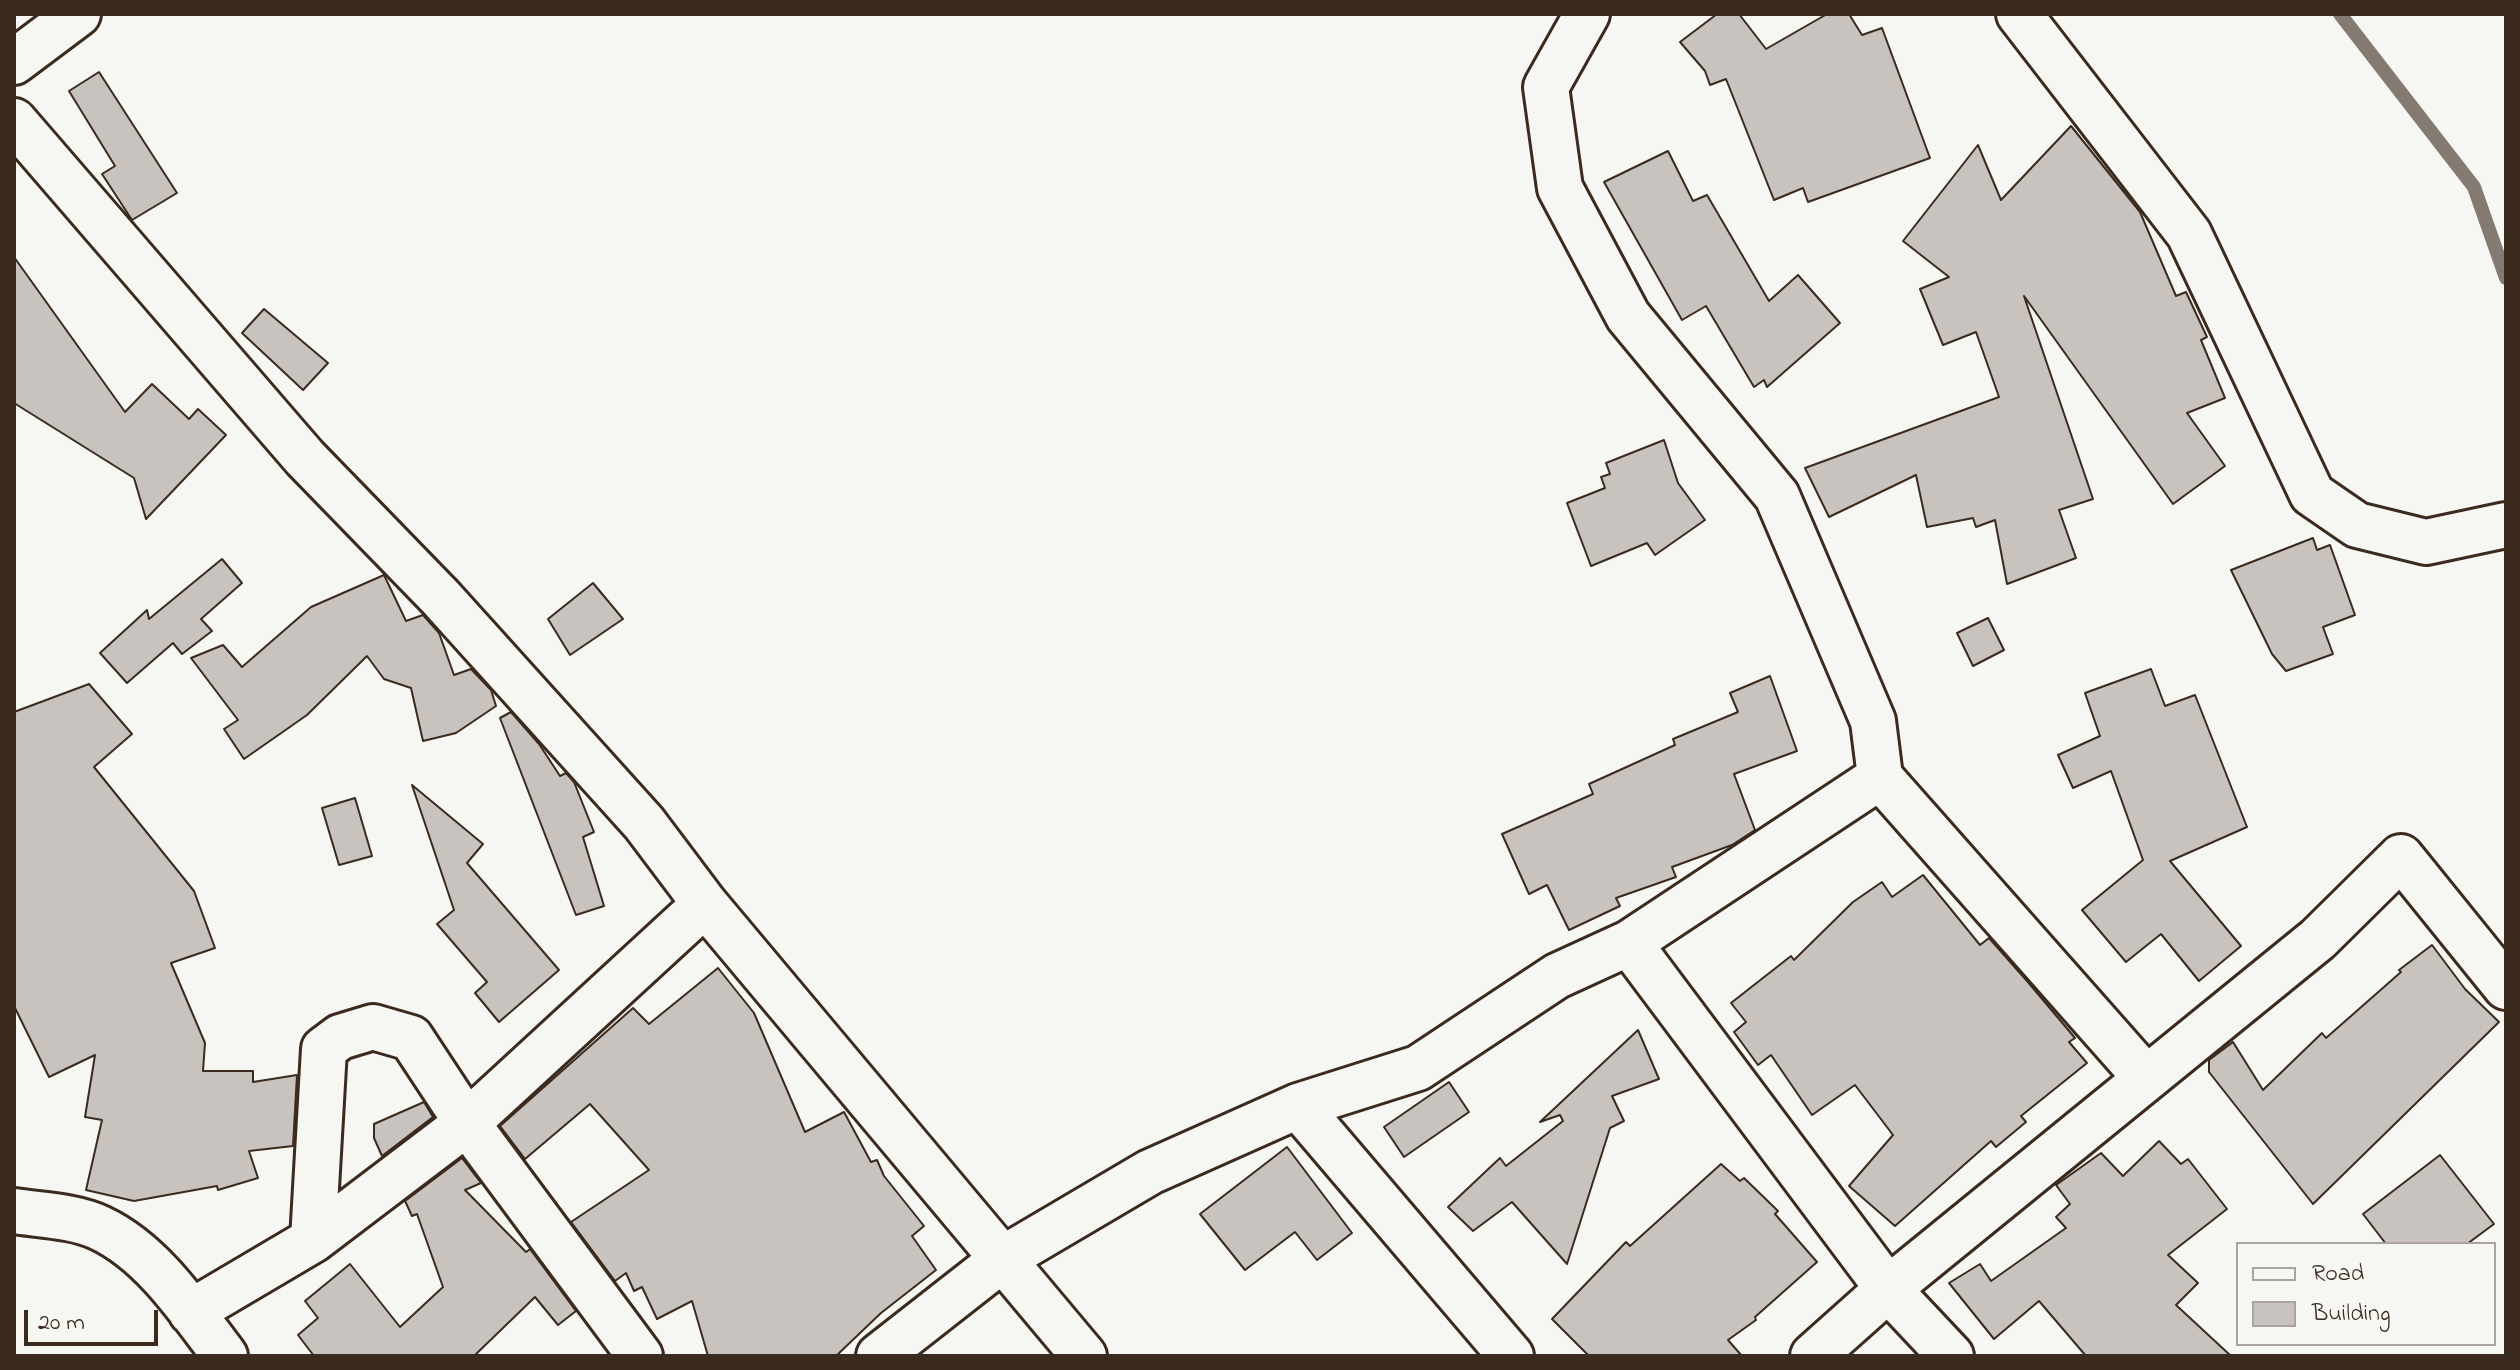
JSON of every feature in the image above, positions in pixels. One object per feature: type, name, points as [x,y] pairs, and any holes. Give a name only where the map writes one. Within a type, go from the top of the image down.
[{"type":"street","points":[[14,62],[78,14]]},
{"type":"street","points":[[1587,14],[1546,87],[1560,188],[1628,316],[1777,496],[1873,721],[1880,777],[2146,1078]]},
{"type":"street","points":[[2019,14],[2189,234],[2312,494],[2357,525],[2426,542],[2506,525]]},
{"type":"street","points":[[14,121],[305,458],[441,598],[644,823],[705,904],[1084,1356]]},
{"type":"street","points":[[879,1356],[1004,1258],[1150,1172],[1298,1106],[1418,1068],[1557,976],[1629,943],[1880,777]]},
{"type":"street","points":[[1813,1356],[1888,1289],[2318,939],[2401,857],[2506,987]]},
{"type":"street","points":[[191,1312],[313,1240],[467,1123],[705,904]]},
{"type":"street","points":[[1629,943],[1888,1289],[1951,1356]]},
{"type":"street","points":[[313,1240],[324,1049],[373,1027],[411,1038],[467,1123],[640,1356]]},
{"type":"street","points":[[1298,1106],[1511,1356]]},
{"type":"street","points":[[14,1211],[97,1227],[134,1248],[225,1356]]},
{"type":"building","points":[[1717,14],[1739,14],[1766,49],[1827,14],[1849,14],[1862,35],[1882,28],[1930,158],[1808,202],[1803,188],[1774,200],[1726,79],[1710,85],[1705,71],[1680,42]]},
{"type":"building","points":[[99,72],[177,193],[132,220],[102,174],[115,166],[69,91]]},
{"type":"building","points":[[2071,126],[2140,212],[2176,296],[2186,292],[2207,337],[2201,340],[2225,398],[2187,413],[2225,466],[2173,504],[2024,296],[2093,499],[2059,510],[2076,558],[2007,584],[1995,520],[1976,527],[1973,518],[1927,527],[1916,475],[1829,517],[1805,468],[1999,397],[1976,332],[1943,345],[1920,289],[1949,277],[1903,241],[1978,145],[2001,200]]},
{"type":"building","points":[[1668,151],[1693,201],[1707,195],[1769,301],[1798,275],[1840,323],[1767,387],[1764,380],[1754,387],[1706,306],[1682,320],[1604,182]]},
{"type":"building","points":[[14,257],[125,412],[152,384],[189,419],[198,409],[226,435],[146,519],[134,478],[14,403]]},
{"type":"building","points":[[264,309],[328,363],[303,390],[242,333]]},
{"type":"building","points":[[1664,440],[1678,483],[1705,520],[1655,555],[1647,543],[1591,566],[1567,503],[1605,488],[1601,477],[1610,474],[1606,463]]},
{"type":"building","points":[[2313,538],[2317,550],[2330,545],[2355,615],[2323,627],[2333,654],[2286,671],[2272,654],[2231,570]]},
{"type":"building","points":[[222,559],[242,583],[201,619],[212,631],[182,654],[173,643],[127,683],[100,653],[147,610],[149,619]]},
{"type":"building","points":[[384,575],[406,621],[423,615],[439,633],[454,675],[471,669],[491,690],[496,706],[456,733],[423,741],[411,688],[384,679],[367,656],[307,715],[244,759],[224,729],[238,720],[191,658],[223,645],[242,667],[311,607]]},
{"type":"building","points":[[593,583],[623,619],[570,655],[548,619]]},
{"type":"building","points":[[1988,618],[2004,650],[1973,666],[1957,633]]},
{"type":"building","points":[[2151,669],[2165,706],[2195,695],[2247,827],[2170,861],[2241,946],[2199,981],[2161,934],[2126,962],[2082,910],[2143,860],[2111,771],[2073,788],[2058,755],[2100,736],[2085,693]]},
{"type":"building","points":[[1770,676],[1797,751],[1734,774],[1755,830],[1732,845],[1672,867],[1676,877],[1616,898],[1620,906],[1569,930],[1547,885],[1529,894],[1502,834],[1593,794],[1589,784],[1675,745],[1673,739],[1738,712],[1730,693]]},
{"type":"building","points":[[89,684],[132,734],[94,767],[194,891],[215,948],[171,963],[205,1043],[203,1071],[253,1071],[253,1082],[297,1075],[293,1146],[249,1151],[258,1178],[218,1190],[217,1186],[134,1201],[86,1190],[102,1120],[85,1117],[95,1055],[49,1077],[14,1006],[14,712]]},
{"type":"building","points":[[511,712],[539,744],[560,776],[566,773],[574,782],[594,832],[583,837],[604,906],[576,915],[500,718]]},
{"type":"building","points":[[412,785],[483,844],[467,863],[559,970],[499,1022],[475,993],[487,982],[437,924],[454,910]]},
{"type":"building","points":[[355,798],[372,856],[339,865],[322,808]]},
{"type":"building","points":[[1923,875],[1980,945],[1989,938],[2027,981],[2075,1038],[2069,1042],[2087,1063],[2021,1116],[2026,1122],[1996,1147],[1991,1141],[1895,1226],[1849,1186],[1893,1135],[1855,1085],[1812,1115],[1771,1055],[1758,1065],[1734,1032],[1746,1022],[1731,1003],[1791,956],[1794,960],[1853,902],[1882,882],[1892,897]]},
{"type":"building","points":[[2432,945],[2465,989],[2499,1022],[2313,1204],[2209,1072],[2209,1060],[2233,1042],[2263,1090],[2322,1033],[2326,1038],[2401,972],[2399,970]]},
{"type":"building","points":[[718,968],[754,1013],[805,1132],[844,1112],[871,1162],[877,1160],[884,1176],[924,1226],[912,1236],[936,1270],[881,1313],[836,1356],[708,1356],[692,1301],[657,1319],[642,1287],[634,1291],[626,1273],[615,1281],[571,1222],[649,1170],[590,1104],[525,1159],[500,1126],[633,1008],[649,1024]]},
{"type":"building","points":[[1638,1030],[1659,1079],[1612,1096],[1624,1121],[1610,1128],[1567,1264],[1512,1202],[1473,1231],[1448,1207],[1500,1158],[1506,1166],[1563,1121],[1560,1115],[1540,1122]]},
{"type":"building","points":[[1449,1082],[1469,1112],[1404,1157],[1384,1127]]},
{"type":"building","points":[[424,1102],[433,1117],[382,1156],[374,1138],[374,1124]]},
{"type":"building","points":[[2159,1141],[2181,1164],[2188,1159],[2227,1209],[2168,1255],[2198,1283],[2176,1305],[2231,1356],[2086,1356],[2039,1301],[1994,1339],[1949,1283],[1980,1264],[1991,1281],[2066,1228],[2056,1217],[2070,1204],[2056,1185],[2101,1153],[2123,1176]]},
{"type":"building","points":[[1287,1147],[1352,1233],[1317,1260],[1295,1232],[1245,1270],[1200,1214]]},
{"type":"building","points":[[2440,1155],[2494,1224],[2470,1242],[2384,1242],[2363,1214]]},
{"type":"building","points":[[462,1158],[481,1183],[465,1190],[526,1252],[530,1249],[576,1311],[558,1325],[535,1297],[474,1356],[314,1356],[298,1335],[318,1318],[305,1301],[350,1264],[400,1327],[443,1287],[417,1214],[412,1216],[405,1201]]},
{"type":"building","points":[[1721,1164],[1740,1181],[1744,1178],[1778,1211],[1775,1214],[1817,1262],[1755,1317],[1756,1320],[1728,1340],[1742,1356],[1589,1356],[1552,1319],[1626,1242],[1630,1246]]},
{"type":"waterway","points":[[2340,14],[2474,187],[2506,278]]}]
